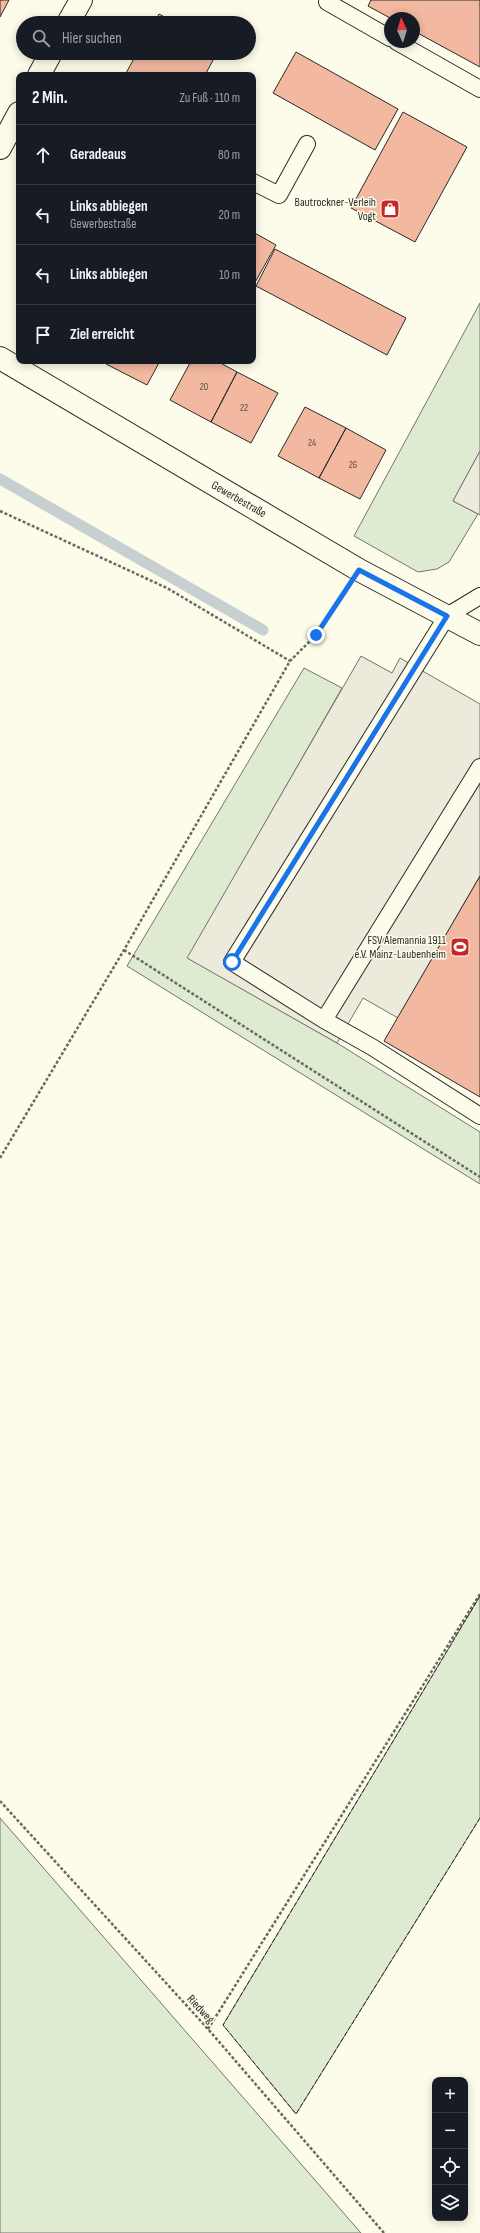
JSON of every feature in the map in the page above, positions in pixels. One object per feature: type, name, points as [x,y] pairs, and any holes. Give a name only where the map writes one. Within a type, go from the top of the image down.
[{"type":"street","points":[[72,16],[81,0]]},
{"type":"street","points":[[43,72],[49,60]]},
{"type":"street","points":[[0,148],[16,119]]},
{"type":"street","name":"Gewerbestraße","points":[[0,358],[359,570],[480,634]]},
{"type":"lane","points":[[328,0],[327,2],[384,35]]},
{"type":"lane","points":[[408,48],[480,89]]},
{"type":"lane","points":[[256,184],[278,195],[307,144]]},
{"type":"lane","points":[[480,596],[447,616],[232,962],[324,1020],[372,1047],[480,1116]]},
{"type":"lane","points":[[324,1020],[480,767]]},
{"type":"path","points":[[0,511],[167,588],[290,661]]},
{"type":"path","points":[[0,1158],[124,950],[290,661],[316,635],[359,570]]},
{"type":"path","points":[[124,950],[480,1177]]},
{"type":"path","points":[[208,2030],[480,1594]]},
{"type":"path","name":"Riedweg","points":[[0,1802],[208,2030],[384,2233]]},
{"type":"green space","points":[[480,303],[480,451],[453,501],[478,514],[449,562],[437,569],[418,572],[354,536]]},
{"type":"green space","points":[[304,668],[342,688],[188,958],[337,1043],[480,1132],[480,1184],[127,966]]},
{"type":"green space","points":[[480,1596],[480,1818],[296,2114],[223,2025]]},
{"type":"green space","points":[[0,1818],[361,2233],[0,2233]]},
{"type":"shaded area","points":[[480,451],[480,515],[453,501]]},
{"type":"shaded area","points":[[361,656],[392,673],[400,658],[480,704],[480,876],[398,1018],[363,998],[337,1043],[187,958]]},
{"type":"building","points":[[0,0],[9,0],[0,17]]},
{"type":"building","points":[[371,0],[480,0],[480,67],[420,34],[420,12],[384,12],[384,15],[368,6]]},
{"type":"building","points":[[296,52],[398,109],[375,150],[273,93]]},
{"type":"building","points":[[133,60],[213,60],[207,72],[127,72]]},
{"type":"building","points":[[403,112],[467,147],[415,242],[351,208]]},
{"type":"building","points":[[256,234],[276,245],[256,281]]},
{"type":"building","points":[[275,249],[406,318],[387,355],[256,286]]},
{"type":"building","points":[[106,364],[158,364],[147,385]]},
{"type":"building","points":[[189,364],[222,364],[237,372],[211,422],[170,400]]},
{"type":"building","points":[[237,372],[278,393],[251,443],[211,422]]},
{"type":"building","points":[[305,407],[346,428],[319,478],[278,456]]},
{"type":"building","points":[[346,428],[386,450],[360,499],[319,478]]},
{"type":"building","name":"FSV Alemannia 1911 e.V. Mainz-Laubenheim","points":[[480,876],[480,1097],[384,1041]]},
{"type":"waterway","points":[[0,479],[263,630]]},
{"type":"fence","points":[[480,1596],[223,2025],[296,2114],[480,1818]]},
{"type":"place","name":"Bautrockner-Verleih Vogt","points":[[390,209]]},
{"type":"place","name":"FSV Alemannia 1911 e.V. Mainz-Laubenheim","points":[[460,947]]},
{"type":"route","points":[[232,962],[447,616],[359,570],[316,635]]}]
